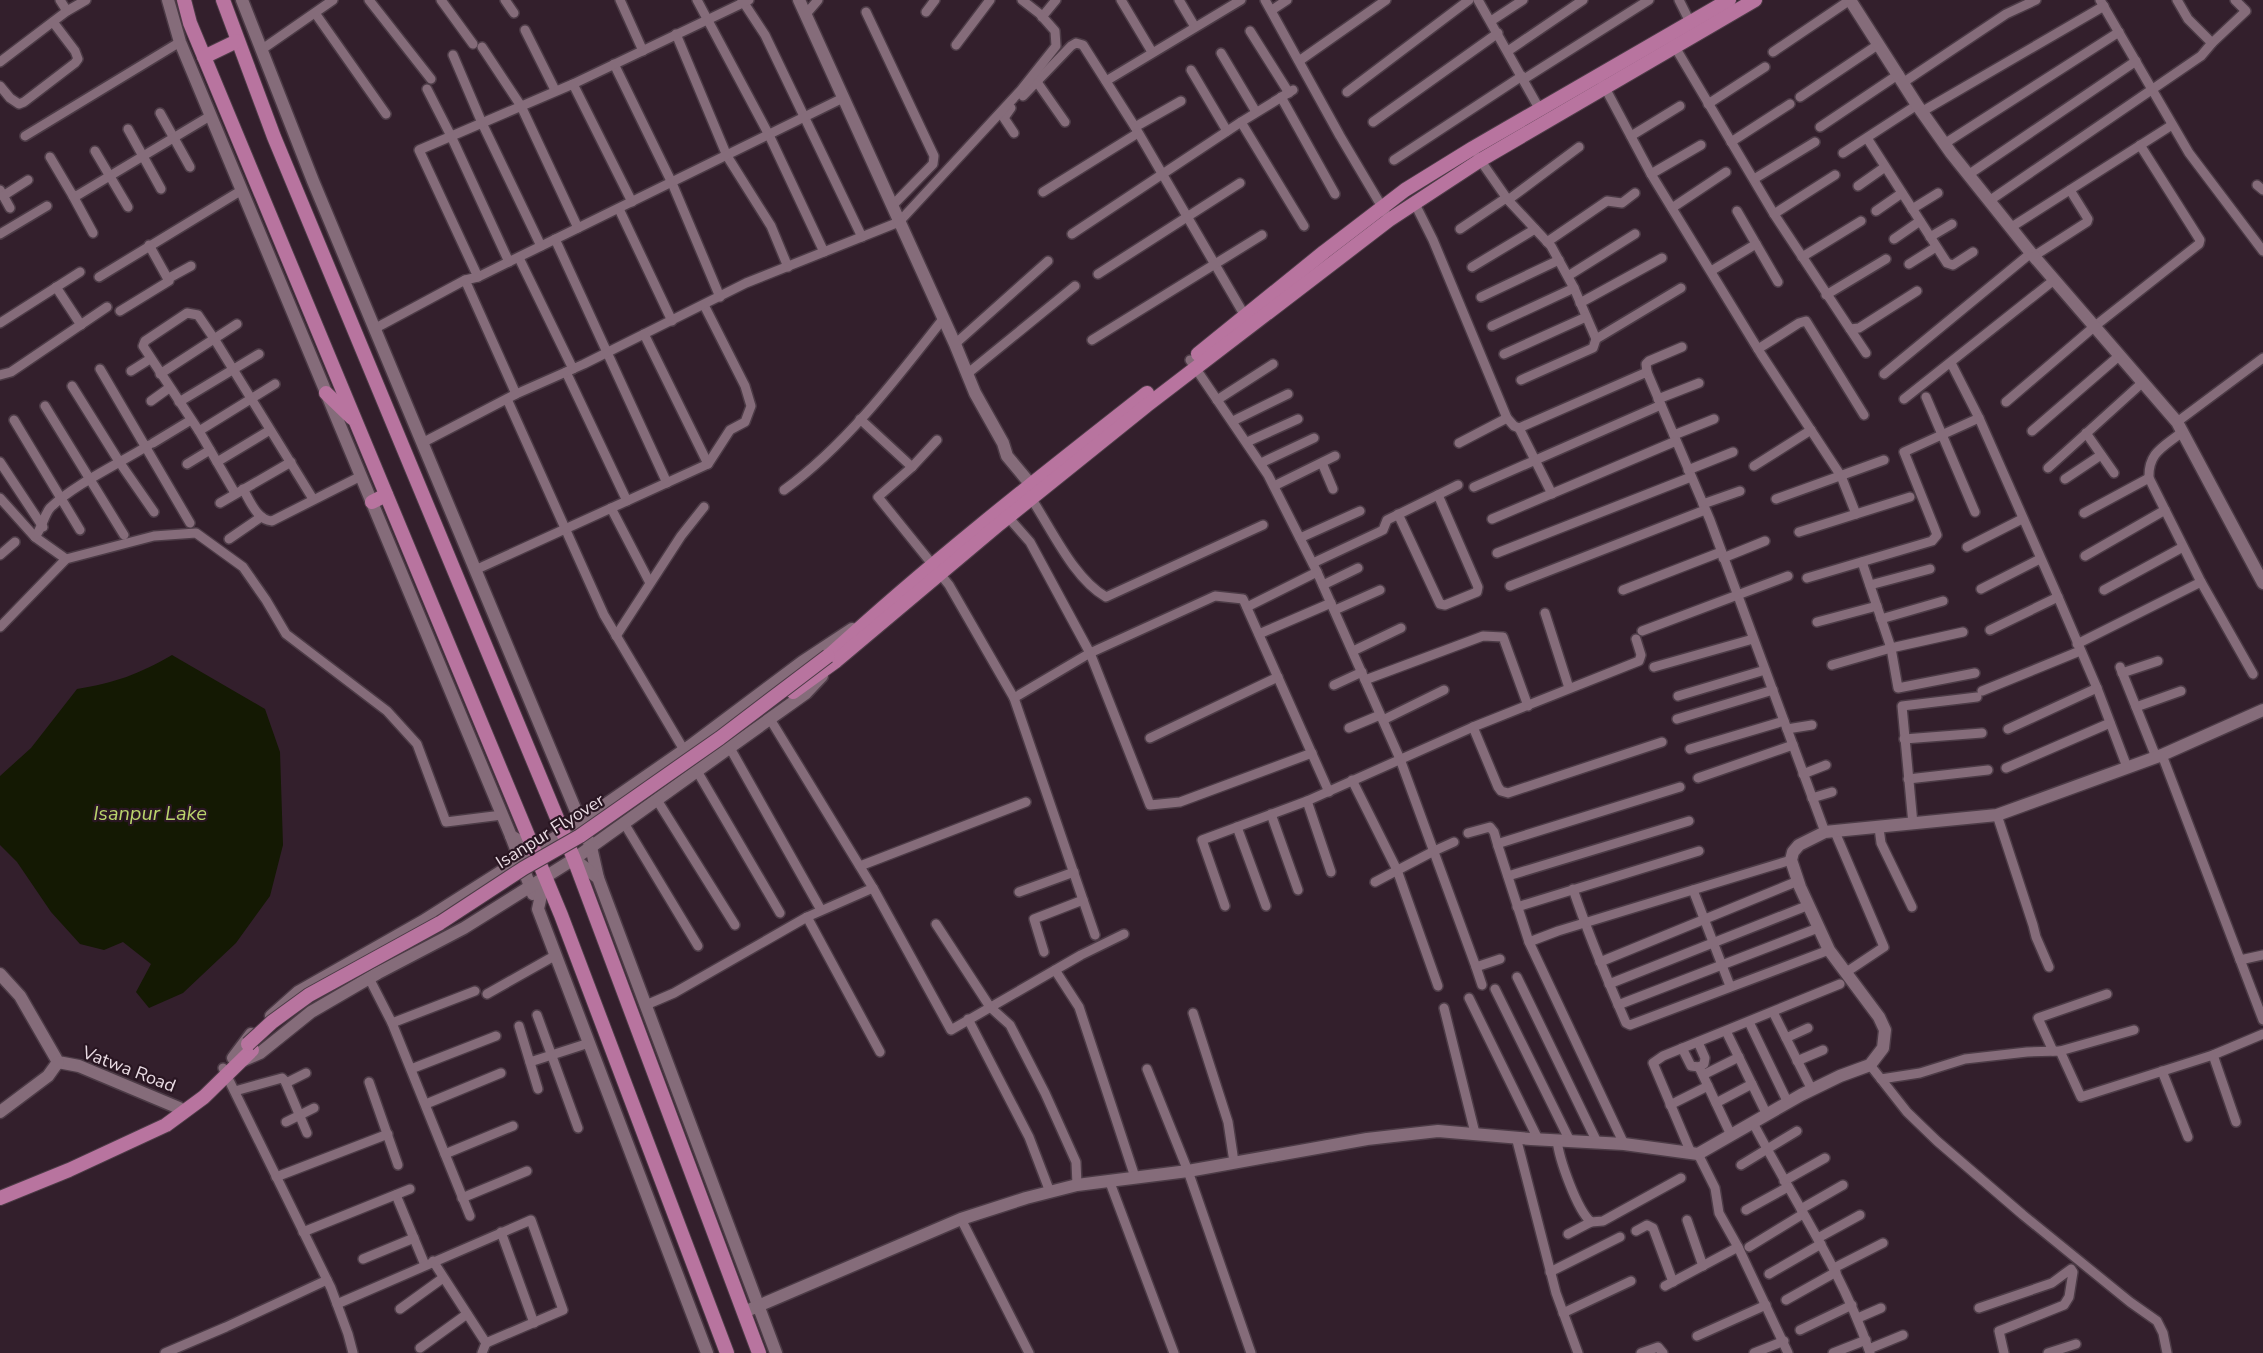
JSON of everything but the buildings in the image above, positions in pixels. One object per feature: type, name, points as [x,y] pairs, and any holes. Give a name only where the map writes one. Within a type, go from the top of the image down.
[{"type":"main road","points":[[184,0],[190,23],[545,877],[682,1235],[722,1349]]},
{"type":"main road","points":[[224,0],[237,41],[279,148],[574,859],[759,1353]]},
{"type":"main road","points":[[1671,41],[1690,22],[1729,0]]},
{"type":"main road","points":[[1193,364],[1245,316],[1324,252],[1386,214],[1414,202],[1602,82],[1671,41],[1755,0]]},
{"type":"main road","points":[[204,57],[237,41]]},
{"type":"main road","points":[[832,659],[1036,489],[1386,214],[1405,190],[1540,110],[1602,82]]},
{"type":"main road","points":[[326,393],[356,422]]},
{"type":"main road","points":[[936,570],[1008,517],[1036,489]]},
{"type":"main road","points":[[372,502],[386,495]]},
{"type":"main road","name":"Isanpur Flyover","points":[[250,1047],[313,1000],[443,928],[528,873],[583,842],[793,692],[832,659],[873,615],[936,570]]},
{"type":"main road","name":"Isanpur Flyover","points":[[181,1110],[250,1047],[272,1022],[309,995],[440,923],[524,868],[580,836],[832,659]]},
{"type":"main road","points":[[0,1193],[125,1139],[164,1121],[181,1110]]},
{"type":"main road","points":[[0,1198],[127,1144],[166,1125],[181,1110]]},
{"type":"street","points":[[60,0],[67,11]]},
{"type":"street","points":[[0,62],[67,11],[86,0]]},
{"type":"street","points":[[168,0],[180,42],[210,116],[511,836],[707,1353]]},
{"type":"street","points":[[242,0],[313,181],[591,847],[598,878],[776,1353]]},
{"type":"street","points":[[261,50],[333,0]]},
{"type":"street","points":[[369,0],[430,79]]},
{"type":"street","points":[[441,0],[478,46],[521,106],[578,228]]},
{"type":"street","points":[[505,0],[514,13]]},
{"type":"street","points":[[620,0],[643,51]]},
{"type":"street","points":[[696,0],[769,135],[824,252]]},
{"type":"street","points":[[799,0],[944,319],[975,393],[1003,443],[1007,456],[1036,489],[1080,577],[1096,592],[1106,597],[1263,525]]},
{"type":"street","points":[[806,14],[818,0]]},
{"type":"street","points":[[926,12],[935,0]]},
{"type":"street","points":[[956,45],[990,0]]},
{"type":"street","points":[[1014,133],[1004,118],[1007,109],[1056,46],[1055,31],[1022,0]]},
{"type":"street","points":[[1042,17],[1056,0]]},
{"type":"street","points":[[1121,0],[1152,52]]},
{"type":"street","points":[[1179,0],[1195,27]]},
{"type":"street","points":[[1265,0],[1386,214]]},
{"type":"street","points":[[1272,10],[1287,0]]},
{"type":"street","points":[[1299,61],[1386,0]]},
{"type":"street","points":[[1347,92],[1469,0]]},
{"type":"street","points":[[1478,0],[1540,110]]},
{"type":"street","points":[[1491,21],[1523,0]]},
{"type":"street","points":[[1508,51],[1583,0]]},
{"type":"street","points":[[1394,160],[1649,0]]},
{"type":"street","points":[[1679,0],[1690,22]]},
{"type":"street","points":[[1773,52],[1850,0],[1944,144],[2032,255],[2120,355],[2179,427],[2263,583]]},
{"type":"street","points":[[1820,127],[2006,14],[2036,0]]},
{"type":"street","points":[[2177,0],[2188,19],[2212,43]]},
{"type":"street","points":[[1989,201],[2202,56],[2212,43],[2246,11],[2235,0]]},
{"type":"street","points":[[478,277],[419,150],[573,84],[745,1],[765,36],[862,237]]},
{"type":"street","points":[[1106,81],[1236,1]]},
{"type":"street","points":[[1843,153],[2102,3],[2189,153],[2263,251]]},
{"type":"street","points":[[867,12],[934,156],[933,164],[892,206]]},
{"type":"street","points":[[315,13],[386,114]]},
{"type":"street","points":[[0,86],[10,98],[19,104],[75,63],[78,59],[75,51],[53,22]]},
{"type":"street","points":[[525,30],[555,90]]},
{"type":"street","points":[[1250,31],[1288,93],[1335,194]]},
{"type":"street","points":[[1944,144],[2119,32]]},
{"type":"street","points":[[1373,122],[1498,33]]},
{"type":"street","points":[[676,34],[727,156],[771,226],[788,267]]},
{"type":"street","points":[[1671,41],[1774,214],[1866,353]]},
{"type":"street","points":[[25,136],[180,42]]},
{"type":"street","points":[[422,442],[511,396],[607,353],[704,304],[899,222],[1007,109],[1037,82],[1071,45],[1076,43],[1083,45],[1106,81],[1245,316]]},
{"type":"street","points":[[1800,97],[1879,44]]},
{"type":"street","points":[[1221,53],[1257,112]]},
{"type":"street","points":[[453,55],[541,246]]},
{"type":"street","points":[[1968,175],[2136,62]]},
{"type":"street","points":[[614,64],[672,183],[720,297]]},
{"type":"street","points":[[1708,104],[1766,66]]},
{"type":"street","points":[[1191,70],[1227,131]]},
{"type":"street","points":[[1037,82],[1065,122]]},
{"type":"street","points":[[1602,82],[1651,174],[1758,349],[1841,476],[1856,514]]},
{"type":"street","points":[[573,84],[632,202]]},
{"type":"street","points":[[427,89],[509,262]]},
{"type":"street","points":[[1072,234],[1288,93]]},
{"type":"street","points":[[374,329],[465,280],[478,277],[519,258],[843,98]]},
{"type":"street","points":[[1043,192],[1181,101]]},
{"type":"street","points":[[1731,142],[1790,104]]},
{"type":"street","points":[[1630,136],[1680,106]]},
{"type":"street","points":[[160,113],[190,167]]},
{"type":"street","points":[[73,196],[85,192],[210,116]]},
{"type":"street","points":[[1241,122],[1304,226]]},
{"type":"street","points":[[2010,228],[2172,125]]},
{"type":"street","points":[[128,129],[161,189]]},
{"type":"street","points":[[1867,138],[1949,265],[1953,265],[1973,252]]},
{"type":"street","points":[[1754,179],[1815,142]]},
{"type":"street","points":[[1651,174],[1701,145]]},
{"type":"street","points":[[2006,402],[2095,326],[2199,244],[2200,240],[2140,145]]},
{"type":"street","points":[[1460,229],[1507,199],[1579,147]]},
{"type":"street","points":[[1473,148],[1479,161],[1507,199],[1547,242],[1559,260],[1575,288],[1596,339]]},
{"type":"street","points":[[95,151],[128,207]]},
{"type":"street","points":[[50,157],[93,233]]},
{"type":"street","points":[[1858,186],[1885,167]]},
{"type":"street","points":[[1672,208],[1726,172]]},
{"type":"street","points":[[1774,214],[1834,175]]},
{"type":"street","points":[[10,208],[2,193],[28,180]]},
{"type":"street","points":[[1098,274],[1240,183]]},
{"type":"street","points":[[99,277],[242,190]]},
{"type":"street","points":[[1884,374],[2032,255],[2087,222],[2088,219],[2070,190]]},
{"type":"street","points":[[1547,242],[1607,201],[1622,202],[1635,193]]},
{"type":"street","points":[[1876,211],[1902,193]]},
{"type":"street","points":[[1912,209],[1938,193]]},
{"type":"street","points":[[1414,202],[1433,240],[1507,418],[1519,428],[1552,494]]},
{"type":"street","points":[[0,234],[47,206]]},
{"type":"street","points":[[619,209],[672,321]]},
{"type":"street","points":[[1737,211],[1778,282]]},
{"type":"street","points":[[1802,257],[1861,221]]},
{"type":"street","points":[[1894,239],[1920,221]]},
{"type":"street","points":[[1930,237],[1952,224]]},
{"type":"street","points":[[1472,267],[1535,229]]},
{"type":"street","points":[[1568,276],[1635,234]]},
{"type":"street","points":[[1092,340],[1262,235]]},
{"type":"street","points":[[555,239],[667,483]]},
{"type":"street","points":[[1711,271],[1756,244]]},
{"type":"street","points":[[149,245],[169,278]]},
{"type":"street","points":[[1909,264],[1936,247]]},
{"type":"street","points":[[519,258],[627,501]]},
{"type":"street","points":[[1580,303],[1662,258]]},
{"type":"street","points":[[1826,295],[1886,259]]},
{"type":"street","points":[[1481,297],[1559,260]]},
{"type":"street","points":[[955,344],[1048,261]]},
{"type":"street","points":[[120,311],[191,266]]},
{"type":"street","points":[[0,323],[80,272]]},
{"type":"street","points":[[465,280],[565,529],[604,615],[684,750]]},
{"type":"street","points":[[1904,399],[2054,280]]},
{"type":"street","points":[[967,374],[1075,286]]},
{"type":"street","points":[[56,287],[81,325]]},
{"type":"street","points":[[1492,326],[1575,288]]},
{"type":"street","points":[[1521,380],[1593,348],[1596,339],[1681,288]]},
{"type":"street","points":[[1850,329],[1859,328],[1917,291]]},
{"type":"street","points":[[474,570],[708,464],[730,430],[745,422],[751,406],[745,386],[704,304]]},
{"type":"street","points":[[0,375],[11,372],[107,308]]},
{"type":"street","points":[[313,499],[198,315],[187,313],[143,343],[144,349],[217,462],[266,521],[272,521],[361,476]]},
{"type":"street","points":[[1504,354],[1586,317]]},
{"type":"street","points":[[784,490],[802,477],[883,395],[944,319]]},
{"type":"street","points":[[1758,349],[1798,323],[1806,321],[1864,415]]},
{"type":"street","points":[[160,374],[237,324]]},
{"type":"street","points":[[644,334],[708,464]]},
{"type":"street","points":[[1682,347],[1649,361],[1646,364],[1647,372],[1704,507],[1812,798],[1884,947],[1842,979],[1773,1012],[1663,1056],[1653,1063],[1694,1154],[1715,1188],[1719,1213],[1743,1247],[1788,1353]]},
{"type":"street","points":[[179,402],[259,354]]},
{"type":"street","points":[[2032,431],[2120,355]]},
{"type":"street","points":[[131,371],[150,358]]},
{"type":"street","points":[[2253,674],[2200,582],[2164,510],[2149,478],[2149,465],[2154,454],[2179,427],[2263,358]]},
{"type":"street","points":[[1951,363],[1979,418],[2058,597],[2097,688],[2127,767]]},
{"type":"street","points":[[1193,364],[1261,463],[1323,585],[1400,759],[1482,985]]},
{"type":"street","points":[[1218,400],[1273,364]]},
{"type":"street","points":[[100,369],[149,445],[190,523]]},
{"type":"street","points":[[1519,428],[1647,372]]},
{"type":"street","points":[[2048,468],[2143,382]]},
{"type":"street","points":[[1474,487],[1535,461],[1700,383]]},
{"type":"street","points":[[199,431],[275,384]]},
{"type":"street","points":[[72,386],[154,512]]},
{"type":"street","points":[[151,401],[169,388]]},
{"type":"street","points":[[1233,421],[1287,394]]},
{"type":"street","points":[[1926,397],[1975,513]]},
{"type":"street","points":[[45,406],[124,535]]},
{"type":"street","points":[[1459,444],[1507,418]]},
{"type":"street","points":[[1807,578],[1932,541],[1937,536],[1904,452],[1979,418]]},
{"type":"street","points":[[860,419],[912,467]]},
{"type":"street","points":[[1247,442],[1299,419]]},
{"type":"street","points":[[1492,519],[1552,494],[1714,419]]},
{"type":"street","points":[[14,420],[80,530]]},
{"type":"street","points":[[35,537],[43,527],[46,513],[62,498],[191,420]]},
{"type":"street","points":[[217,462],[270,430]]},
{"type":"street","points":[[1754,466],[1811,430]]},
{"type":"street","points":[[2086,433],[2114,473]]},
{"type":"street","points":[[1261,463],[1314,438]]},
{"type":"street","points":[[937,440],[912,467],[878,497],[949,585],[1014,698],[1095,935]]},
{"type":"street","points":[[188,464],[210,450]]},
{"type":"street","points":[[1497,553],[1690,473],[1733,452]]},
{"type":"street","points":[[2065,479],[2101,455]]},
{"type":"street","points":[[1274,486],[1335,456]]},
{"type":"street","points":[[1776,499],[1884,460]]},
{"type":"street","points":[[0,462],[43,527]]},
{"type":"street","points":[[220,503],[291,462]]},
{"type":"street","points":[[1322,462],[1333,489]]},
{"type":"street","points":[[2084,513],[2149,478]]},
{"type":"street","points":[[1312,563],[1380,532],[1387,520],[1458,485]]},
{"type":"street","points":[[1510,586],[1740,491]]},
{"type":"street","points":[[1398,514],[1440,604],[1445,605],[1477,592],[1478,587],[1438,495]]},
{"type":"street","points":[[1799,532],[1910,497]]},
{"type":"street","points":[[0,498],[35,537],[66,559]]},
{"type":"street","points":[[616,636],[681,537],[704,507]]},
{"type":"street","points":[[611,508],[650,583]]},
{"type":"street","points":[[2085,556],[2164,510]]},
{"type":"street","points":[[1300,538],[1360,511]]},
{"type":"street","points":[[229,538],[261,517]]},
{"type":"street","points":[[1008,517],[1030,542],[1090,653],[1150,805],[1180,802],[1311,753]]},
{"type":"street","points":[[1967,547],[2022,519]]},
{"type":"street","points":[[0,627],[66,559],[154,536],[196,533],[243,567],[286,634],[387,711],[417,744],[446,822],[502,815]]},
{"type":"street","points":[[1623,590],[1765,541]]},
{"type":"street","points":[[0,555],[15,542]]},
{"type":"street","points":[[2104,590],[2183,546]]},
{"type":"street","points":[[1981,589],[2040,559]]},
{"type":"street","points":[[1862,562],[1891,648],[1898,688],[1975,673]]},
{"type":"street","points":[[1323,585],[1358,568]]},
{"type":"street","points":[[1870,585],[1930,569]]},
{"type":"street","points":[[1247,607],[1317,573]]},
{"type":"street","points":[[1225,906],[1202,840],[1307,801],[1473,727],[1640,661],[1639,635],[1788,576]]},
{"type":"street","points":[[1913,824],[1904,739],[1902,709],[1904,705],[1979,694],[2078,647],[2200,582]]},
{"type":"street","points":[[1259,634],[1380,590]]},
{"type":"street","points":[[1014,698],[1090,653],[1215,596],[1243,599],[1329,792]]},
{"type":"street","points":[[1990,630],[2058,597]]},
{"type":"street","points":[[1881,619],[1943,601]]},
{"type":"street","points":[[1817,622],[1877,606]]},
{"type":"street","points":[[1545,613],[1569,688]]},
{"type":"street","points":[[353,1353],[327,1280],[235,1091],[230,1066],[247,1037],[298,992],[423,921],[580,822],[684,750],[802,662],[873,615]]},
{"type":"street","points":[[1353,651],[1401,628]]},
{"type":"street","points":[[1832,665],[1891,648],[1963,632]]},
{"type":"street","points":[[1334,685],[1483,636],[1503,637],[1528,706]]},
{"type":"street","points":[[1654,667],[1753,639]]},
{"type":"street","points":[[230,1066],[260,1053],[311,1012],[369,978],[464,928],[574,859],[806,693],[832,659]]},
{"type":"street","points":[[2158,661],[2121,670],[2159,756],[2263,1020]]},
{"type":"street","points":[[1678,696],[1765,670]]},
{"type":"street","points":[[1150,738],[1278,677]]},
{"type":"street","points":[[2008,729],[2097,688]]},
{"type":"street","points":[[1349,728],[1382,717],[1444,690]]},
{"type":"street","points":[[1677,719],[1773,690]]},
{"type":"street","points":[[2136,706],[2181,691]]},
{"type":"street","points":[[744,1312],[961,1219],[1077,1185],[1188,1171],[1367,1139],[1438,1131],[1624,1144],[1694,1154],[1812,1090],[1870,1065],[1883,1048],[1885,1030],[1879,1017],[1842,979],[1798,881],[1791,860],[1793,852],[1799,845],[1830,832],[1997,815],[2159,756],[2263,710]]},
{"type":"street","points":[[770,719],[873,888],[951,1030],[1055,970],[1124,934]]},
{"type":"street","points":[[2006,768],[2110,723]]},
{"type":"street","points":[[1690,749],[1786,725],[1812,725]]},
{"type":"street","points":[[1473,727],[1498,787],[1501,791],[1508,793],[1662,742]]},
{"type":"street","points":[[1904,739],[1982,733]]},
{"type":"street","points":[[1698,778],[1792,745]]},
{"type":"street","points":[[730,748],[822,910]]},
{"type":"street","points":[[1803,774],[1826,765]]},
{"type":"street","points":[[1908,779],[1988,770]]},
{"type":"street","points":[[697,771],[780,913]]},
{"type":"street","points":[[1352,780],[1397,870],[1438,986]]},
{"type":"street","points":[[1498,846],[1500,843],[1680,787]]},
{"type":"street","points":[[1812,798],[1832,792]]},
{"type":"street","points":[[657,800],[735,925]]},
{"type":"street","points":[[1307,801],[1331,872]]},
{"type":"street","points":[[860,866],[1026,802]]},
{"type":"street","points":[[1271,814],[1298,890]]},
{"type":"street","points":[[1997,815],[2036,937],[2049,966]]},
{"type":"street","points":[[1508,876],[1689,821]]},
{"type":"street","points":[[624,823],[698,945]]},
{"type":"street","points":[[1237,827],[1266,906]]},
{"type":"street","points":[[1468,833],[1490,827],[1494,832],[1529,942],[1624,1144]]},
{"type":"street","points":[[1879,828],[1881,843],[1912,907]]},
{"type":"street","points":[[511,836],[534,850]]},
{"type":"street","points":[[1375,882],[1434,850],[1454,842]]},
{"type":"street","points":[[1517,907],[1699,851]]},
{"type":"street","points":[[574,859],[598,878]]},
{"type":"street","points":[[1529,942],[1791,860]]},
{"type":"street","points":[[1018,892],[1074,872]]},
{"type":"street","points":[[538,909],[545,877]]},
{"type":"street","points":[[1600,962],[1798,881]]},
{"type":"street","points":[[646,1005],[674,993],[807,916],[873,888]]},
{"type":"street","points":[[1573,889],[1584,924],[1609,984],[1626,1023],[1630,1025],[1829,950]]},
{"type":"street","points":[[1694,891],[1730,986]]},
{"type":"street","points":[[1044,952],[1034,919],[1083,900]]},
{"type":"street","points":[[1609,984],[1714,944],[1809,904]]},
{"type":"street","points":[[807,916],[880,1052]]},
{"type":"street","points":[[936,924],[990,1007],[1010,1025],[1077,1162],[1077,1185]]},
{"type":"street","points":[[1618,1005],[1818,928]]},
{"type":"street","points":[[487,994],[556,955]]},
{"type":"street","points":[[2240,960],[2263,955]]},
{"type":"street","points":[[1476,967],[1500,959]]},
{"type":"street","points":[[1055,970],[1079,1007],[1136,1177]]},
{"type":"street","name":"Vatwa Road","points":[[0,974],[4,986],[20,996],[58,1062],[79,1066],[181,1110]]},
{"type":"street","points":[[1517,976],[1597,1142]]},
{"type":"street","points":[[369,978],[392,1023],[470,1216]]},
{"type":"street","points":[[1495,988],[1563,1140],[1561,1163],[1584,1214],[1591,1222]]},
{"type":"street","points":[[392,1023],[475,991]]},
{"type":"street","points":[[2108,994],[2038,1018],[2081,1096],[2213,1055],[2263,1034]]},
{"type":"street","points":[[1469,998],[1538,1139]]},
{"type":"street","points":[[1444,1008],[1475,1133]]},
{"type":"street","points":[[1193,1012],[1228,1122],[1234,1162]]},
{"type":"street","points":[[1773,1012],[1812,1090]]},
{"type":"street","points":[[537,1015],[578,1128]]},
{"type":"street","points":[[969,1019],[1029,1137],[1050,1192]]},
{"type":"street","points":[[1749,1022],[1788,1103]]},
{"type":"street","points":[[519,1026],[538,1089]]},
{"type":"street","points":[[1786,1038],[1808,1028]]},
{"type":"street","points":[[1881,1079],[1920,1073],[1965,1059],[2057,1051],[2134,1030]]},
{"type":"street","points":[[1726,1031],[1767,1115]]},
{"type":"street","points":[[411,1069],[496,1036]]},
{"type":"street","points":[[1698,1042],[1705,1058],[1701,1072]]},
{"type":"street","points":[[530,1062],[589,1043]]},
{"type":"street","points":[[1682,1048],[1691,1066],[1701,1072],[1731,1135]]},
{"type":"street","points":[[1797,1061],[1823,1050]]},
{"type":"street","points":[[2213,1055],[2236,1122]]},
{"type":"street","points":[[1701,1072],[1739,1057]]},
{"type":"street","points":[[0,1112],[48,1076],[58,1062]]},
{"type":"street","points":[[1870,1065],[1906,1112],[1937,1141],[2076,1258],[2157,1321],[2163,1333],[2167,1353]]},
{"type":"street","points":[[1147,1069],[1188,1171],[1251,1353]]},
{"type":"street","points":[[2162,1071],[2188,1137]]},
{"type":"street","points":[[286,1083],[306,1073]]},
{"type":"street","points":[[426,1104],[501,1073]]},
{"type":"street","points":[[235,1091],[280,1078],[286,1083],[307,1133]]},
{"type":"street","points":[[369,1082],[398,1165]]},
{"type":"street","points":[[1716,1103],[1752,1084]]},
{"type":"street","points":[[1670,1105],[1708,1086]]},
{"type":"street","points":[[286,1122],[314,1108]]},
{"type":"street","points":[[1753,1123],[1835,1270],[1858,1318],[1868,1347]]},
{"type":"street","points":[[445,1154],[513,1126]]},
{"type":"street","points":[[1741,1165],[1797,1131]]},
{"type":"street","points":[[276,1177],[388,1134]]},
{"type":"street","points":[[1516,1137],[1550,1272],[1578,1353]]},
{"type":"street","points":[[1746,1210],[1825,1158]]},
{"type":"street","points":[[462,1198],[527,1171]]},
{"type":"street","points":[[1568,1234],[1591,1222],[1603,1221],[1681,1178]]},
{"type":"street","points":[[1109,1180],[1174,1353]]},
{"type":"street","points":[[1636,1231],[1647,1225],[1653,1228],[1669,1284],[1743,1247],[1843,1185]]},
{"type":"street","points":[[303,1232],[410,1189]]},
{"type":"street","points":[[396,1195],[414,1238],[429,1263],[443,1278],[486,1343]]},
{"type":"street","points":[[1769,1274],[1860,1215]]},
{"type":"street","points":[[961,1219],[1029,1353]]},
{"type":"street","points":[[337,1304],[531,1220],[563,1310],[486,1343],[482,1353]]},
{"type":"street","points":[[1687,1220],[1703,1266]]},
{"type":"street","points":[[501,1232],[534,1323]]},
{"type":"street","points":[[666,1243],[682,1235]]},
{"type":"street","points":[[1550,1272],[1620,1237]]},
{"type":"street","points":[[363,1259],[414,1238]]},
{"type":"street","points":[[1786,1300],[1883,1243]]},
{"type":"street","points":[[1978,1308],[2052,1283],[2071,1269],[2076,1258]]},
{"type":"street","points":[[2004,1353],[1999,1331],[2064,1305],[2069,1297],[2073,1272],[2071,1269]]},
{"type":"street","points":[[400,1309],[443,1278]]},
{"type":"street","points":[[165,1353],[327,1280]]},
{"type":"street","points":[[1563,1313],[1631,1281]]},
{"type":"street","points":[[1697,1336],[1766,1305]]},
{"type":"street","points":[[1800,1330],[1852,1305]]},
{"type":"street","points":[[1858,1318],[1881,1308]]},
{"type":"street","points":[[420,1348],[467,1314]]},
{"type":"street","points":[[1833,1353],[1868,1347],[1903,1335]]},
{"type":"street","points":[[1754,1353],[1784,1341]]},
{"type":"street","points":[[2048,1353],[2076,1344]]},
{"type":"street","points":[[1641,1353],[1658,1347],[1664,1353]]},
{"type":"water","name":"Isanpur Lake","points":[[172,655],[265,709],[280,752],[283,845],[270,896],[236,943],[183,993],[149,1008],[136,992],[151,964],[123,942],[104,950],[80,944],[51,912],[17,862],[0,845],[0,776],[31,748],[77,689],[126,677]]}]
